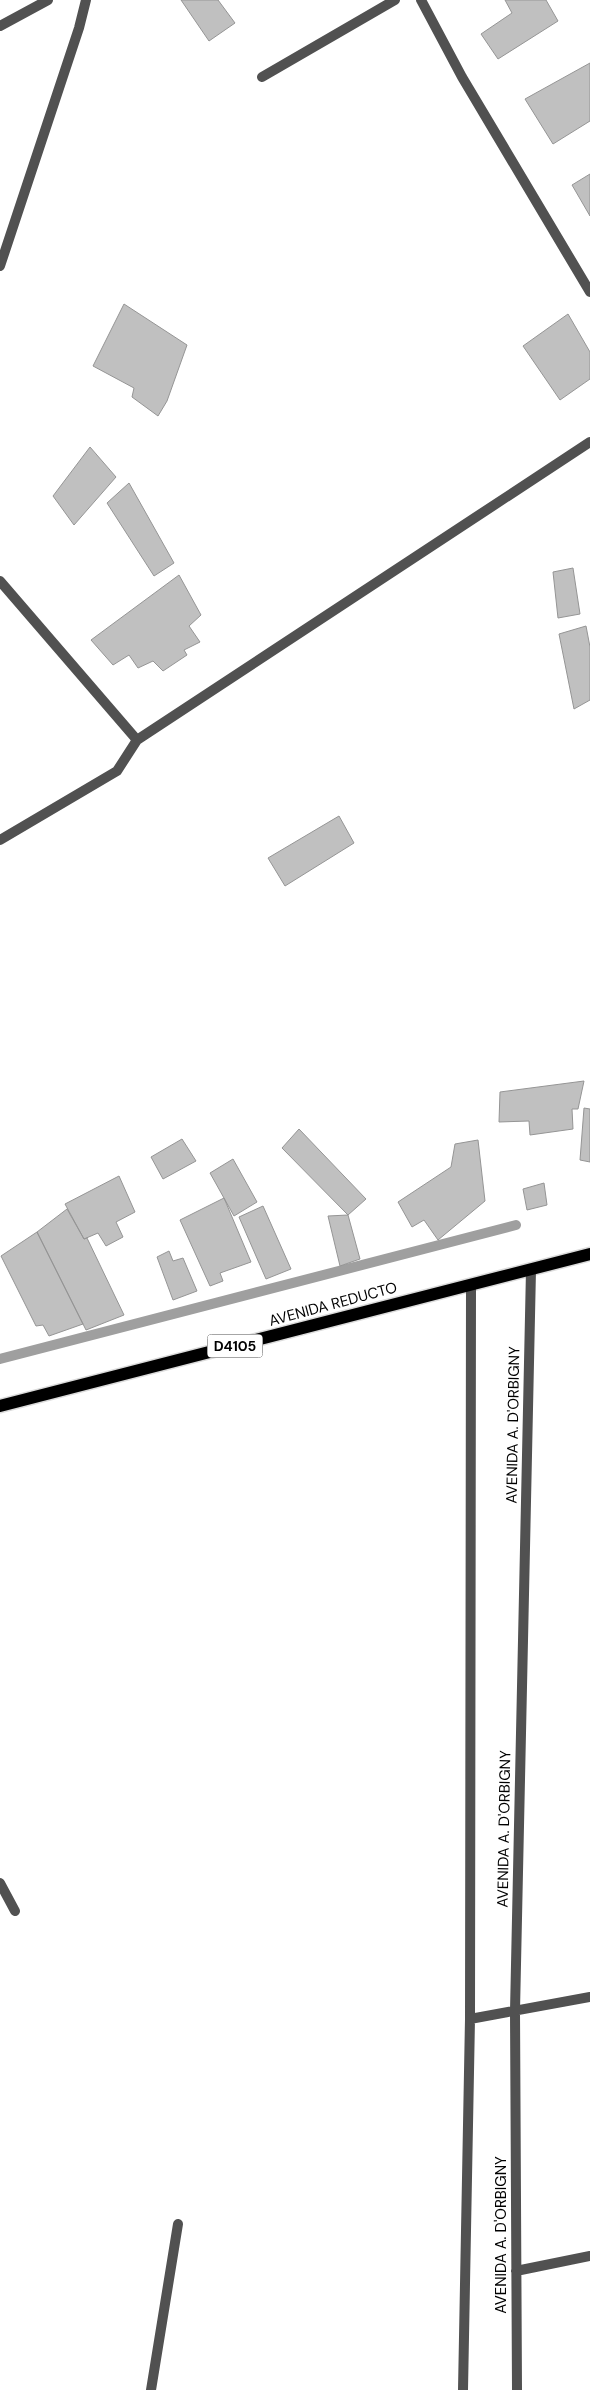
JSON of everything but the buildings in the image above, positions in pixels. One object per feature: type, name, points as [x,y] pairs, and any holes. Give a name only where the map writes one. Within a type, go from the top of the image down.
[{"type":"main road","name":"D4105","points":[[471,1285],[590,1254]]},
{"type":"main road","name":"AVENIDA REDUCTO","points":[[0,1406],[471,1285]]},
{"type":"street","points":[[0,26],[48,0]]},
{"type":"street","points":[[0,266],[79,28],[86,0]]},
{"type":"street","points":[[262,77],[395,0]]},
{"type":"street","points":[[421,0],[462,77],[590,292]]},
{"type":"street","points":[[0,840],[117,771],[137,740],[590,442]]},
{"type":"street","points":[[0,581],[137,740]]},
{"type":"street","name":"AVENIDA A. D'ORBIGNY","points":[[517,2390],[515,2010],[531,1270]]},
{"type":"street","points":[[464,2390],[470,2019],[471,1285]]},
{"type":"street","points":[[0,1883],[14,1911]]},
{"type":"street","points":[[470,2019],[590,1997]]},
{"type":"street","points":[[151,2390],[178,2224]]},
{"type":"street","points":[[516,2271],[590,2256]]},
{"type":"waterway","points":[[0,1359],[516,1225]]}]
